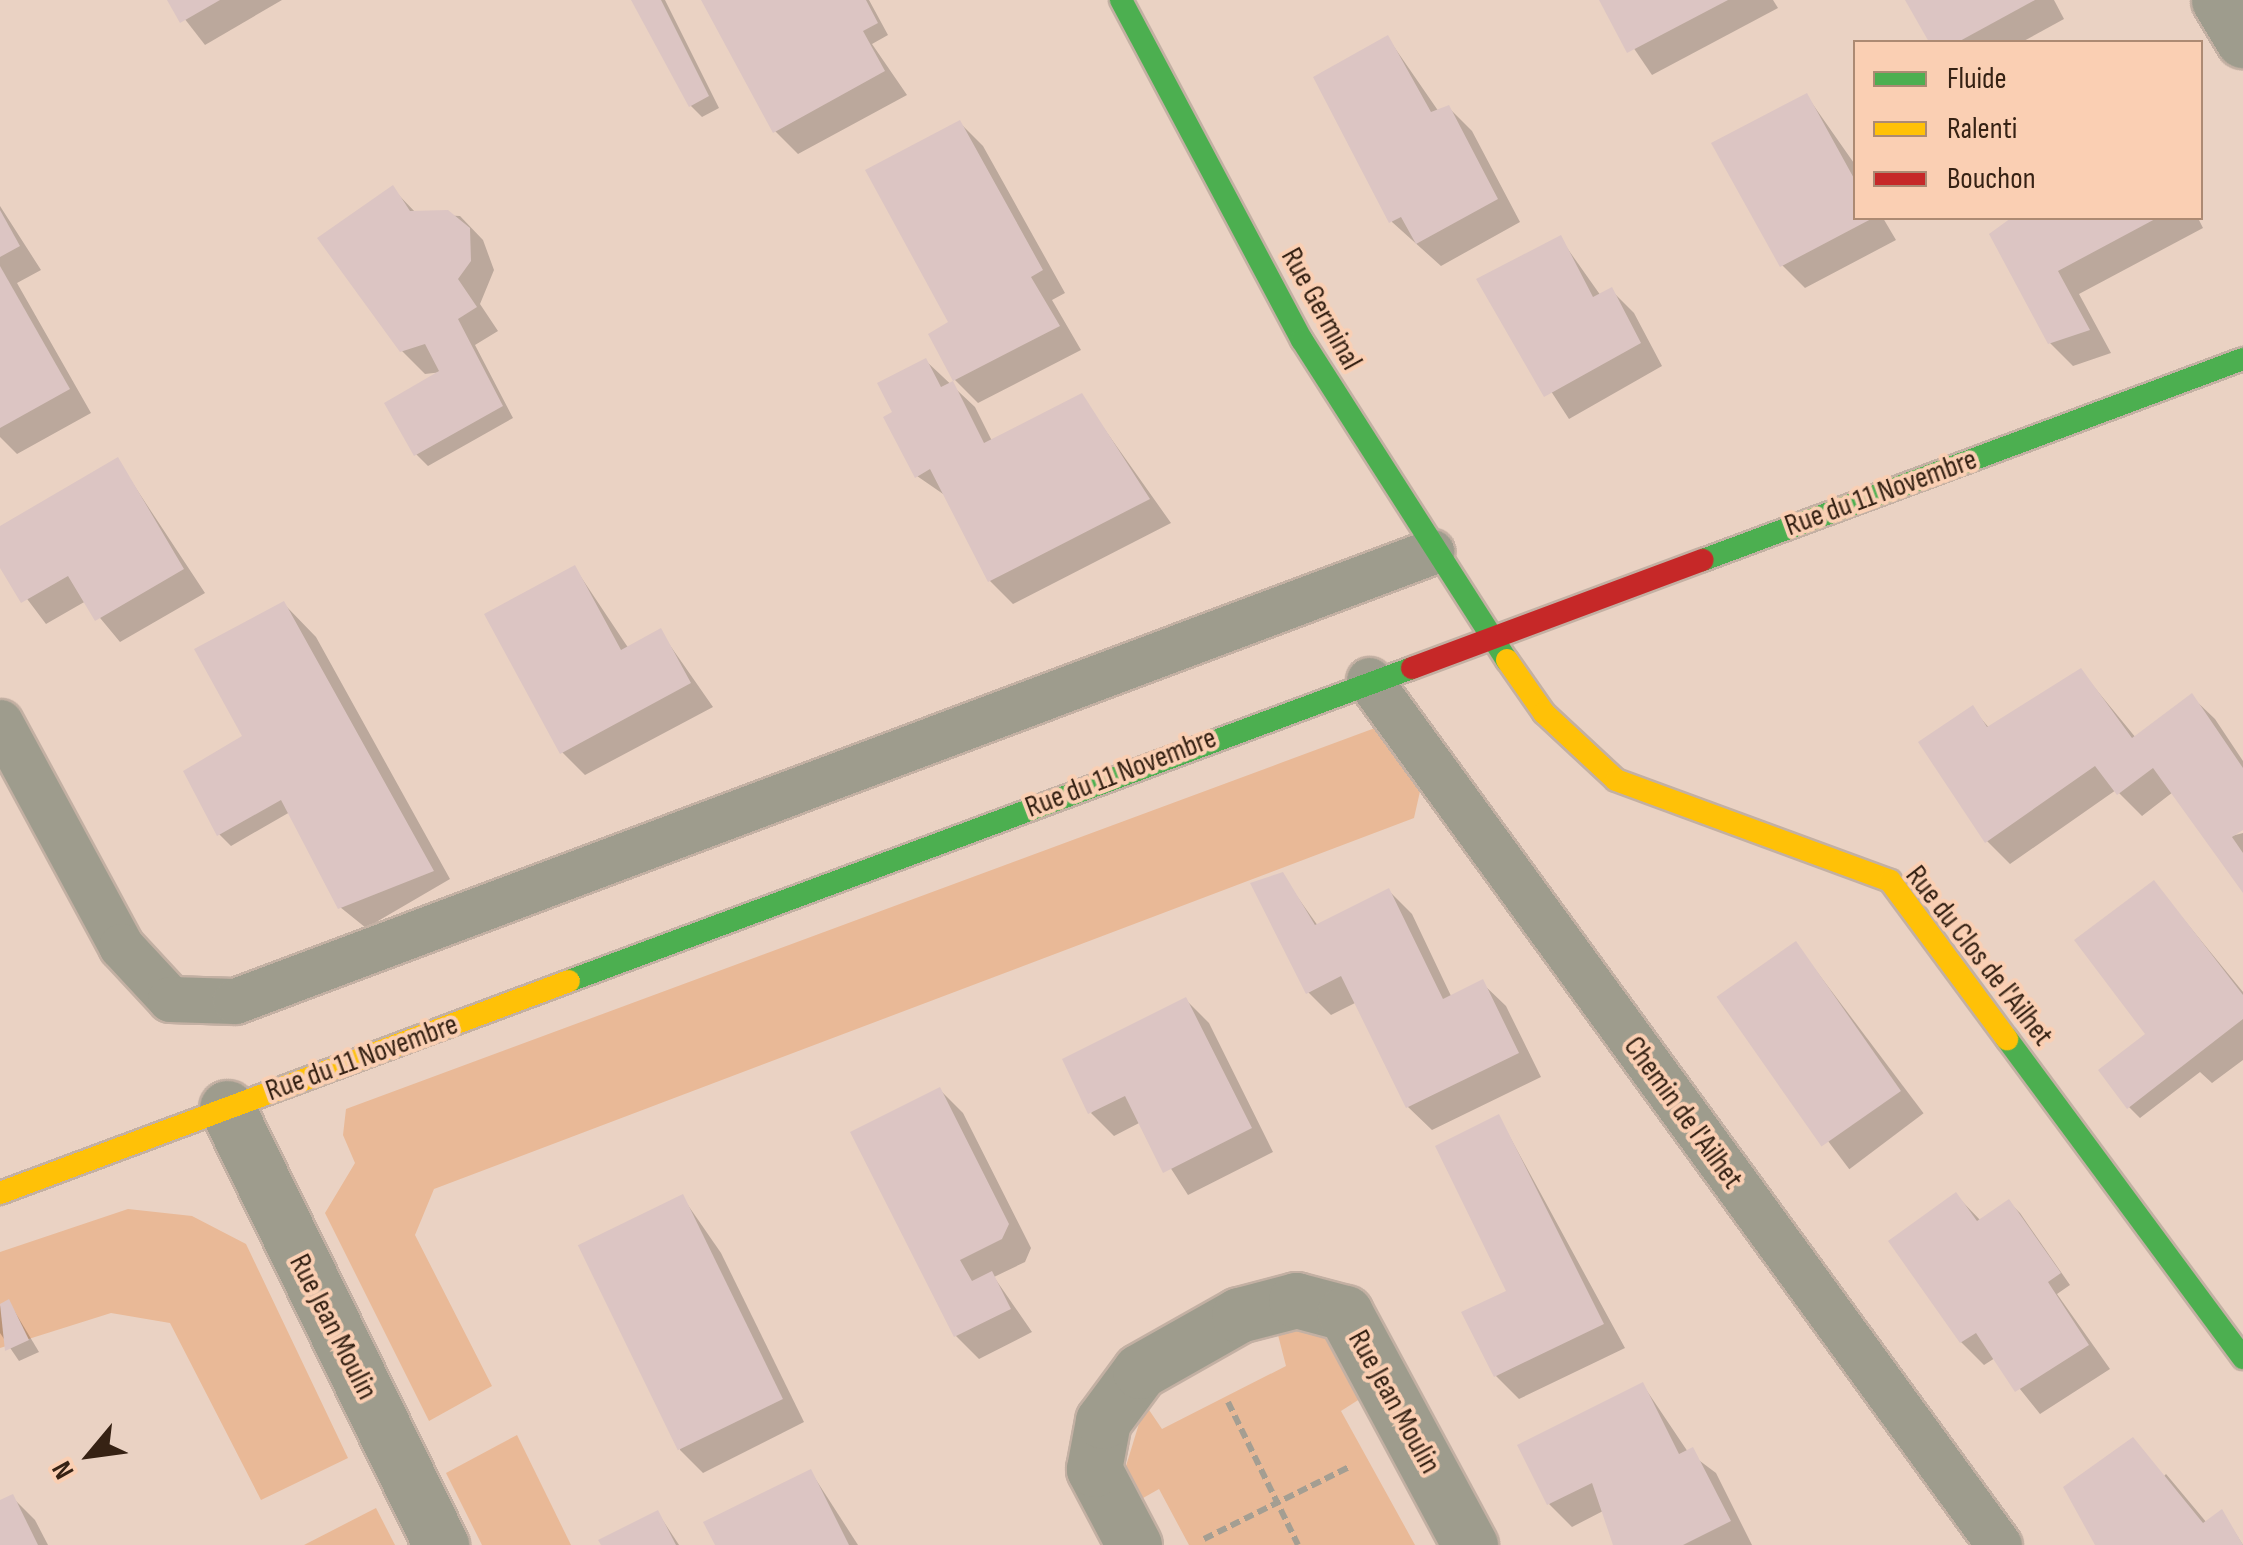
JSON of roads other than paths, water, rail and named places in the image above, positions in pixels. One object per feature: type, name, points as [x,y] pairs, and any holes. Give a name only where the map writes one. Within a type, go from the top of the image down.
[{"type":"street","name":"Rue Germinal","points":[[1120,0],[1302,340],[1431,552],[1495,631]]},
{"type":"street","points":[[2219,0],[2243,40]]},
{"type":"street","name":"Rue du 11 Novembre","points":[[0,1193],[1495,631],[2243,359]]},
{"type":"street","name":"Rue du Clos de l'Ailhet","points":[[1495,631],[1544,713],[1616,780],[1890,882],[2243,1358]]},
{"type":"street","name":"Rue Jean Moulin","points":[[227,1108],[441,1545]]},
{"type":"street","name":"Rue Jean Moulin","points":[[1134,1545],[1094,1469],[1104,1421],[1140,1371],[1196,1338],[1296,1300],[1346,1314],[1470,1545]]},
{"type":"lane","points":[[0,722],[121,946],[170,998],[235,1000],[1431,552]]},
{"type":"lane","name":"Chemin de l'Ailhet","points":[[1369,680],[1999,1545]]}]
